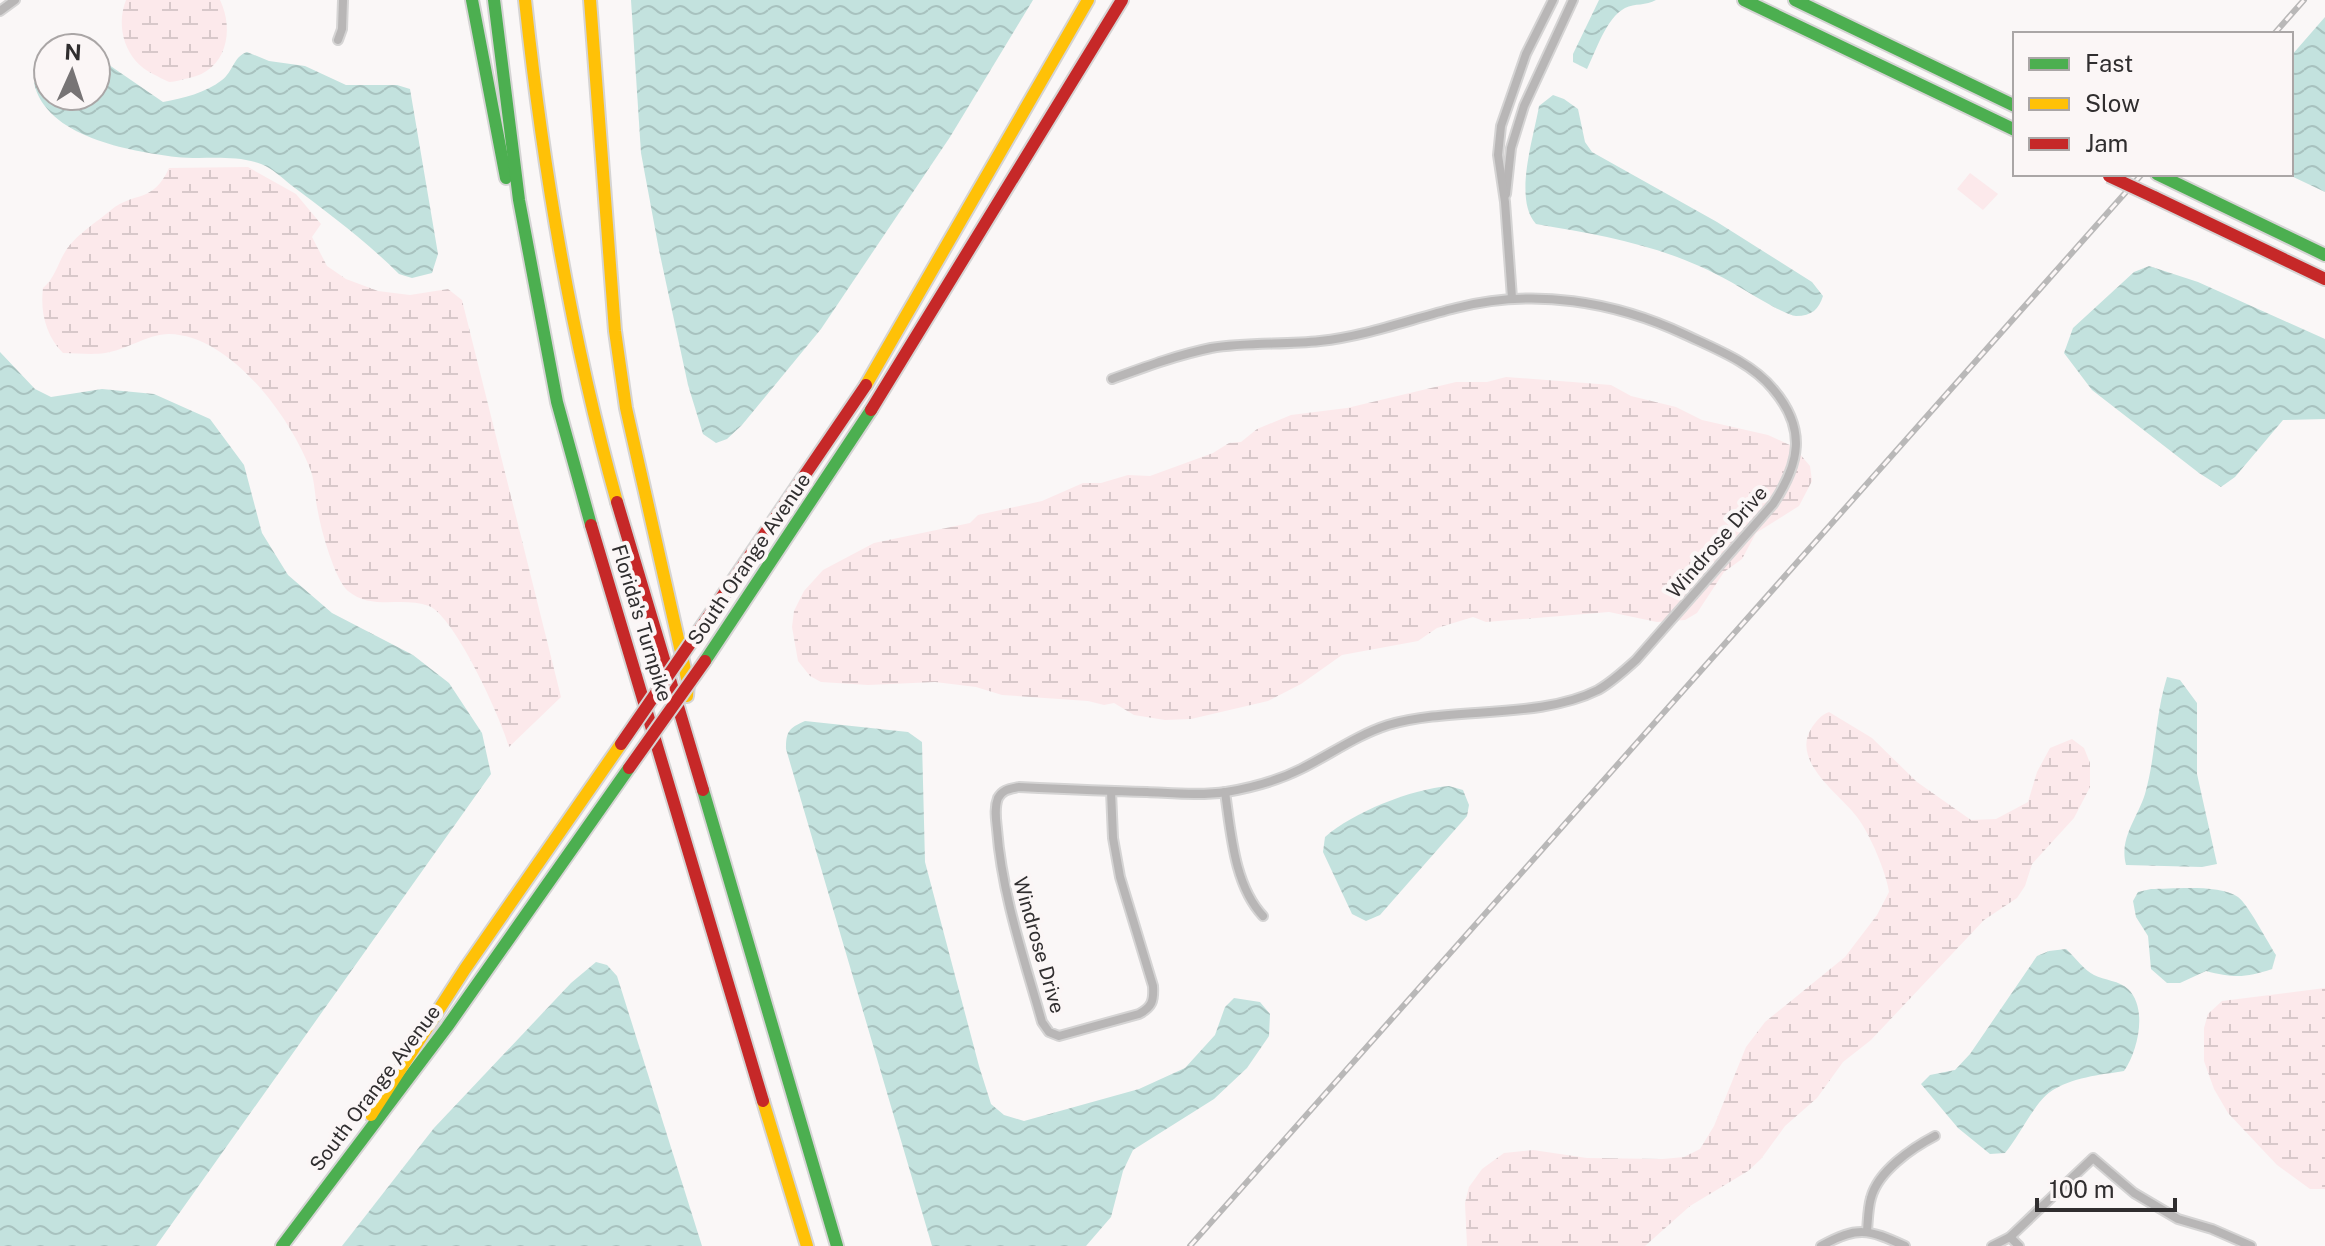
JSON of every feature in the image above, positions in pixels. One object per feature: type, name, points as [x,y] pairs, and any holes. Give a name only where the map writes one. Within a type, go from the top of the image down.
[{"type":"main road","points":[[472,0],[509,193],[557,402]]},
{"type":"main road","name":"Florida's Turnpike","points":[[494,0],[519,200],[557,402],[600,559],[807,1246]]},
{"type":"main road","name":"Florida's Turnpike","points":[[525,0],[550,195],[583,367],[629,550],[837,1246]]},
{"type":"main road","points":[[590,0],[615,331],[626,408],[688,683],[686,733]]},
{"type":"main road","points":[[597,100],[598,0]]},
{"type":"main road","name":"South Orange Avenue","points":[[319,1196],[465,969],[881,364],[1088,0]]},
{"type":"main road","name":"South Orange Avenue","points":[[282,1246],[447,1027],[705,661],[874,406],[1122,0]]},
{"type":"main road","points":[[1744,0],[2013,129]]},
{"type":"main road","points":[[1795,0],[2013,105]]},
{"type":"main road","points":[[2109,176],[2325,279]]},
{"type":"main road","points":[[2163,177],[2325,255]]},
{"type":"street","points":[[0,11],[15,0]]},
{"type":"street","points":[[338,40],[342,29],[343,0]]},
{"type":"street","points":[[1512,298],[1498,155],[1501,126],[1526,54],[1553,0]]},
{"type":"street","points":[[1505,202],[1511,148],[1524,106],[1573,0]]},
{"type":"street","points":[[1526,54],[1543,63]]},
{"type":"street","name":"Windrose Drive","points":[[1111,791],[1113,838],[1120,877],[1154,998],[1150,1008],[1139,1014],[1059,1036],[1049,1032],[1042,1022],[1009,907],[1000,863],[996,811],[998,798],[1006,789],[1225,792],[1300,769],[1353,739],[1389,725],[1432,716],[1525,708],[1568,700],[1597,690],[1636,660],[1773,504],[1789,480],[1795,462],[1795,424],[1784,401],[1765,379],[1724,352],[1666,325],[1613,307],[1568,299],[1512,298],[1458,307],[1377,331],[1320,341],[1264,342],[1211,348],[1164,360],[1112,379]]},
{"type":"street","points":[[1225,792],[1237,862],[1246,891],[1263,916]]},
{"type":"street","points":[[1867,1231],[1871,1196],[1885,1174],[1917,1145],[1935,1136]]},
{"type":"street","points":[[1992,1246],[2010,1237],[2093,1158],[2134,1193],[2178,1219],[2212,1229],[2251,1246]]},
{"type":"street","points":[[1821,1246],[1843,1234],[1867,1231],[1905,1246]]},
{"type":"street","points":[[2010,1237],[2019,1246]]},
{"type":"green space","points":[[126,0],[220,0],[227,36],[219,58],[202,74],[172,82],[144,68],[125,43],[122,22]]},
{"type":"green space","points":[[248,167],[296,194],[321,224],[312,237],[327,266],[346,279],[378,291],[410,295],[448,289],[462,300],[561,697],[509,747],[476,670],[440,614],[419,603],[367,600],[357,597],[343,585],[325,542],[312,476],[302,450],[274,405],[236,364],[215,348],[192,338],[169,334],[105,353],[63,353],[48,331],[42,306],[43,288],[69,246],[86,230],[119,204],[150,192],[169,168]]},
{"type":"green space","points":[[1970,173],[1998,194],[1983,210],[1957,189]]},
{"type":"green space","points":[[1506,377],[1611,385],[1631,396],[1676,407],[1702,420],[1768,435],[1794,447],[1810,466],[1812,481],[1799,506],[1756,533],[1742,559],[1724,572],[1697,613],[1685,620],[1657,622],[1609,612],[1486,622],[1473,617],[1437,628],[1418,641],[1342,655],[1301,684],[1268,701],[1191,719],[1165,720],[1134,715],[1114,703],[1104,705],[1088,701],[1002,695],[976,687],[935,682],[868,685],[821,682],[810,676],[798,661],[792,627],[794,611],[804,591],[823,570],[874,543],[970,523],[978,515],[1042,501],[1083,483],[1101,483],[1128,475],[1150,476],[1213,453],[1229,443],[1241,442],[1257,429],[1291,415],[1347,408],[1456,382],[1487,382]]},
{"type":"green space","points":[[1829,712],[1872,738],[1917,782],[1971,820],[1996,819],[2028,802],[2037,772],[2050,748],[2072,739],[2084,748],[2090,763],[2090,787],[2074,818],[2032,864],[2025,886],[2017,898],[1984,920],[1871,1040],[1843,1062],[1817,1098],[1785,1126],[1761,1159],[1748,1171],[1690,1206],[1645,1246],[1467,1246],[1465,1203],[1469,1187],[1482,1169],[1504,1153],[1533,1150],[1587,1158],[1663,1159],[1684,1157],[1700,1149],[1714,1126],[1746,1047],[1765,1022],[1845,957],[1877,915],[1889,892],[1877,853],[1857,817],[1820,777],[1808,754],[1807,741],[1811,729]]},
{"type":"green space","points":[[2325,988],[2325,1189],[2310,1189],[2277,1165],[2228,1113],[2214,1089],[2204,1061],[2204,1028],[2208,1014],[2222,1001]]},
{"type":"water","points":[[631,0],[1033,0],[950,137],[821,329],[742,425],[727,439],[716,443],[703,434],[688,385],[659,250],[641,153]]},
{"type":"water","points":[[1599,0],[1656,0],[1629,6],[1612,19],[1587,69],[1573,62],[1573,54]]},
{"type":"water","points":[[2325,17],[2325,192],[2291,176],[2293,54]]},
{"type":"water","points":[[247,52],[269,61],[305,66],[346,85],[397,85],[410,89],[438,254],[432,273],[412,278],[399,274],[346,228],[265,166],[240,159],[187,158],[114,145],[72,129],[52,112],[112,112],[112,67],[163,102],[216,85],[226,77],[239,57]]},
{"type":"water","points":[[1553,95],[1578,109],[1585,142],[1592,152],[1717,222],[1812,282],[1823,296],[1817,308],[1806,315],[1791,315],[1683,259],[1612,238],[1536,224],[1529,213],[1526,199],[1527,167],[1539,106]]},
{"type":"water","points":[[2149,266],[2198,282],[2325,339],[2325,419],[2283,420],[2235,477],[2221,487],[2092,390],[2064,353],[2073,328],[2134,272]]},
{"type":"water","points":[[0,352],[35,389],[51,397],[102,389],[154,394],[210,419],[244,465],[262,533],[288,575],[332,613],[413,655],[449,683],[482,733],[491,774],[156,1246],[0,1246]]},
{"type":"water","points":[[2167,677],[2180,680],[2197,703],[2197,774],[2217,864],[2202,867],[2126,865],[2125,846],[2149,780]]},
{"type":"water","points":[[805,721],[908,732],[922,742],[925,862],[979,1066],[991,1104],[1004,1115],[1024,1121],[1139,1089],[1185,1068],[1215,1035],[1225,1007],[1234,998],[1260,1002],[1270,1014],[1269,1036],[1247,1068],[1214,1099],[1133,1150],[1123,1171],[1111,1217],[1086,1246],[932,1246],[786,749],[790,731]]},
{"type":"water","points":[[1449,786],[1463,790],[1469,805],[1467,816],[1380,915],[1366,921],[1352,914],[1323,852],[1325,837],[1351,819],[1384,803]]},
{"type":"water","points":[[2151,889],[2220,890],[2238,897],[2276,955],[2272,969],[2239,976],[2206,971],[2180,983],[2167,983],[2151,969],[2148,936],[2136,917],[2133,901],[2138,892]]},
{"type":"water","points":[[2066,949],[2090,973],[2125,986],[2134,997],[2138,1007],[2139,1030],[2129,1063],[2124,1071],[2077,1080],[2050,1092],[2005,1153],[1990,1154],[1958,1128],[1921,1084],[1930,1075],[1955,1070],[1970,1054],[2037,956]]},
{"type":"water","points":[[596,962],[607,965],[617,976],[702,1246],[342,1246],[434,1128],[571,983]]},
{"type":"railway","points":[[2276,32],[2304,0]]},
{"type":"railway","points":[[1190,1246],[2140,176]]},
{"type":"traffic: fast","points":[[472,0],[506,178]]},
{"type":"traffic: fast","points":[[494,0],[519,200],[557,402],[591,525]]},
{"type":"traffic: fast","points":[[1744,0],[2013,129]]},
{"type":"traffic: fast","points":[[1795,0],[2013,105]]},
{"type":"traffic: fast","points":[[2161,176],[2325,255]]},
{"type":"traffic: fast","points":[[705,661],[871,410]]},
{"type":"traffic: fast","points":[[282,1246],[447,1027],[629,768]]},
{"type":"traffic: fast","points":[[703,790],[837,1246]]},
{"type":"traffic: slow","points":[[525,0],[540,127],[560,253],[586,378],[617,502]]},
{"type":"traffic: slow","points":[[590,0],[615,331],[626,408],[688,683],[687,696]]},
{"type":"traffic: slow","points":[[866,385],[1088,0]]},
{"type":"traffic: slow","points":[[371,1115],[465,969],[621,744]]},
{"type":"traffic: slow","points":[[763,1101],[807,1246]]},
{"type":"traffic: jam","points":[[871,410],[1122,0]]},
{"type":"traffic: jam","points":[[2109,176],[2154,197]]},
{"type":"traffic: jam","points":[[2154,197],[2325,279]]},
{"type":"traffic: jam","points":[[696,635],[866,385]]},
{"type":"traffic: jam","points":[[617,502],[703,790]]},
{"type":"traffic: jam","points":[[591,525],[763,1101]]},
{"type":"traffic: jam","points":[[621,744],[696,635]]},
{"type":"traffic: jam","points":[[629,768],[705,661]]}]
